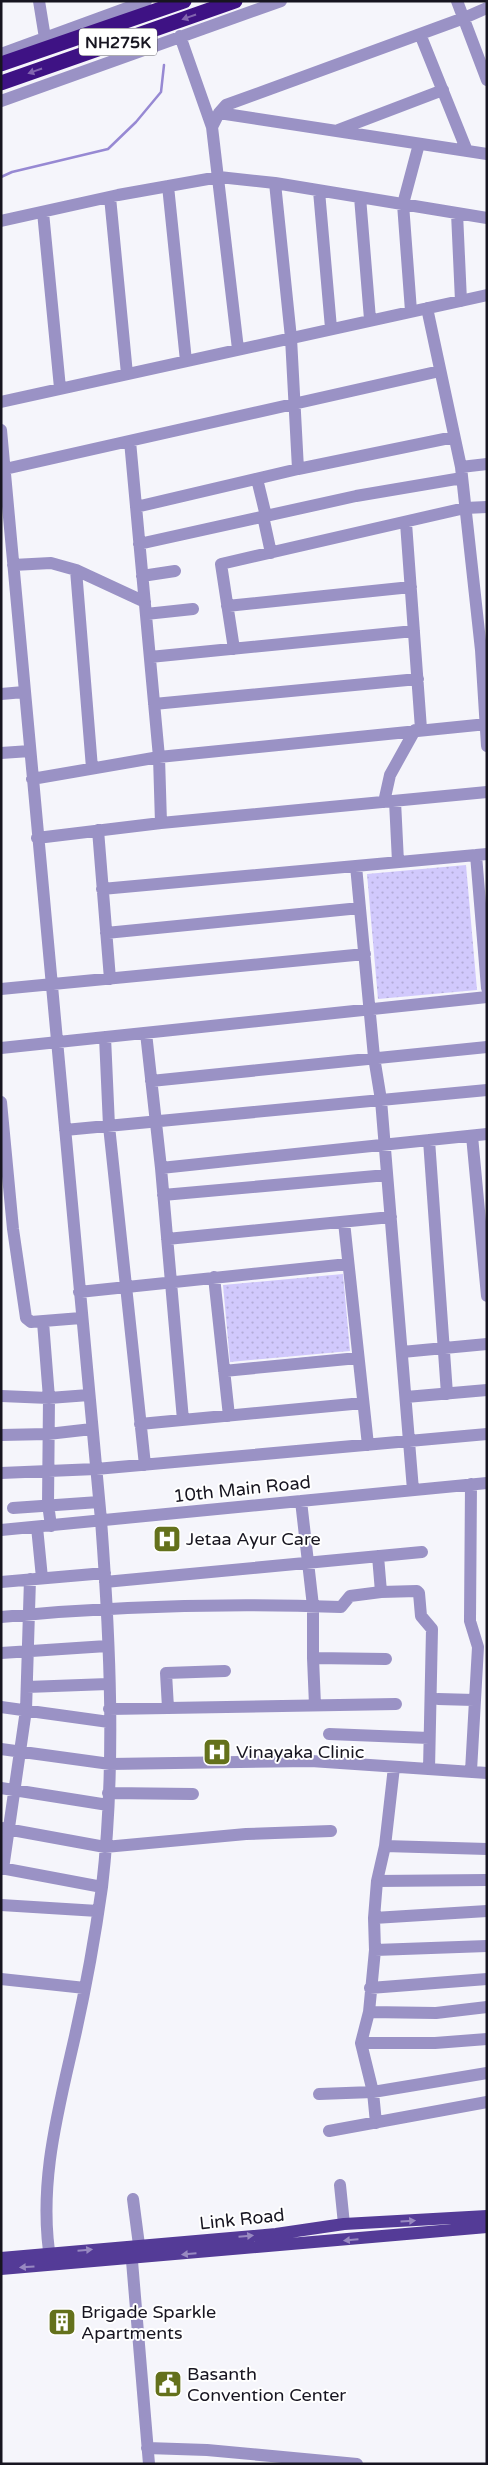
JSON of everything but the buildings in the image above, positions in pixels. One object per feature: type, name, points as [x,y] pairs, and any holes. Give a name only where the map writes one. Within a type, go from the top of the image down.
[{"type":"highway","name":"NH275K","points":[[1,64],[184,1]]},
{"type":"highway","name":"NH275K","points":[[1,83],[234,1]]},
{"type":"main road","name":"Link Road","points":[[1,2258],[50,2259],[135,2246],[276,2234],[344,2224],[487,2216]]},
{"type":"main road","points":[[1,2269],[50,2259],[131,2259],[487,2227]]},
{"type":"street","points":[[39,1],[45,38]]},
{"type":"street","points":[[1,54],[146,1]]},
{"type":"street","points":[[1,101],[281,1]]},
{"type":"street","points":[[457,1],[486,75]]},
{"type":"street","points":[[212,127],[219,113],[226,106],[487,8]]},
{"type":"street","points":[[420,34],[467,151]]},
{"type":"street","points":[[180,36],[212,127],[238,349]]},
{"type":"street","points":[[337,131],[443,90]]},
{"type":"street","points":[[219,113],[487,154]]},
{"type":"street","points":[[411,311],[403,204],[419,144]]},
{"type":"street","points":[[1,221],[110,197],[219,177],[275,183],[487,218]]},
{"type":"street","points":[[275,183],[291,338],[298,469]]},
{"type":"street","points":[[168,186],[186,361]]},
{"type":"street","points":[[319,191],[331,328]]},
{"type":"street","points":[[110,197],[127,374]]},
{"type":"street","points":[[360,197],[370,319]]},
{"type":"street","points":[[43,212],[60,388]]},
{"type":"street","points":[[457,212],[461,301]]},
{"type":"street","points":[[1,402],[370,319],[487,295]]},
{"type":"street","points":[[427,308],[461,472],[484,649],[487,746]]},
{"type":"street","points":[[5,469],[440,371]]},
{"type":"street","points":[[1,430],[101,1520],[107,1607],[110,1764],[106,1847],[102,1887],[86,1988],[51,2140],[47,2184],[50,2259]]},
{"type":"street","points":[[136,507],[298,469],[454,437]]},
{"type":"street","points":[[130,441],[159,757],[162,823]]},
{"type":"street","points":[[139,544],[461,472],[487,464]]},
{"type":"street","points":[[258,479],[271,553]]},
{"type":"street","points":[[234,649],[221,564],[465,508],[487,506]]},
{"type":"street","points":[[398,862],[389,802],[390,774],[418,730],[418,679],[406,523]]},
{"type":"street","points":[[13,565],[51,563],[76,570],[145,608],[193,609]]},
{"type":"street","points":[[76,570],[92,768]]},
{"type":"street","points":[[142,576],[175,571]]},
{"type":"street","points":[[227,606],[411,587]]},
{"type":"street","points":[[150,657],[414,631]]},
{"type":"street","points":[[154,704],[418,679]]},
{"type":"street","points":[[1,694],[24,692]]},
{"type":"street","points":[[32,778],[159,757],[486,724]]},
{"type":"street","points":[[1,753],[30,751]]},
{"type":"street","points":[[37,838],[162,823],[487,792]]},
{"type":"street","points":[[98,830],[110,979]]},
{"type":"street","points":[[102,889],[481,854],[487,988]]},
{"type":"street","points":[[356,866],[374,1057],[381,1100],[414,1490]]},
{"type":"street","points":[[106,933],[360,908]]},
{"type":"street","points":[[1,989],[365,954]]},
{"type":"street","points":[[1,1048],[487,996]]},
{"type":"street","points":[[146,1033],[164,1195],[183,1420]]},
{"type":"street","points":[[105,1037],[109,1126],[145,1465]]},
{"type":"street","points":[[151,1081],[487,1047]]},
{"type":"street","points":[[64,1130],[487,1090]]},
{"type":"street","points":[[1,1102],[13,1229],[26,1318],[30,1322],[81,1318]]},
{"type":"street","points":[[161,1168],[487,1134]]},
{"type":"street","points":[[472,1136],[481,1178],[487,1296]]},
{"type":"street","points":[[429,1140],[447,1394]]},
{"type":"street","points":[[164,1195],[387,1175]]},
{"type":"street","points":[[167,1239],[391,1217]]},
{"type":"street","points":[[344,1222],[368,1445]]},
{"type":"street","points":[[79,1292],[348,1264]]},
{"type":"street","points":[[214,1278],[229,1416]]},
{"type":"street","points":[[43,1322],[49,1398],[48,1504],[50,1526]]},
{"type":"street","points":[[402,1352],[487,1344]]},
{"type":"street","points":[[224,1371],[358,1358]]},
{"type":"street","points":[[406,1397],[487,1390]]},
{"type":"street","points":[[1,1396],[49,1398],[89,1395]]},
{"type":"street","points":[[140,1424],[363,1403]]},
{"type":"street","points":[[1,1435],[48,1434],[92,1429]]},
{"type":"street","points":[[1,1473],[96,1469],[487,1434]]},
{"type":"street","name":"10th Main Road","points":[[1,1530],[487,1483]]},
{"type":"street","points":[[471,1484],[470,1621],[478,1647],[471,1771]]},
{"type":"street","points":[[301,1500],[310,1561],[313,1606],[314,1705]]},
{"type":"street","points":[[13,1508],[48,1504],[99,1502]]},
{"type":"street","points":[[37,1527],[36,1579],[30,1614],[26,1710],[15,1789],[5,1828],[2,1868],[102,1887]]},
{"type":"street","points":[[1,1582],[105,1577],[422,1552]]},
{"type":"street","points":[[378,1556],[381,1592]]},
{"type":"street","points":[[1,1617],[107,1607],[210,1604],[343,1606],[350,1596],[381,1592],[419,1592],[421,1616],[432,1629],[429,1769]]},
{"type":"street","points":[[1,1654],[107,1646]]},
{"type":"street","points":[[313,1658],[386,1659]]},
{"type":"street","points":[[168,1708],[166,1673],[225,1671]]},
{"type":"street","points":[[27,1687],[108,1684]]},
{"type":"street","points":[[438,1699],[474,1700]]},
{"type":"street","points":[[109,1709],[396,1704]]},
{"type":"street","points":[[1,1707],[109,1722]]},
{"type":"street","points":[[328,1734],[429,1738]]},
{"type":"street","points":[[1,1749],[110,1764],[311,1761],[471,1771],[487,1774]]},
{"type":"street","points":[[376,2123],[372,2092],[361,2043],[369,2012],[370,1988],[376,1950],[374,1918],[377,1881],[385,1846],[394,1767]]},
{"type":"street","points":[[1,1788],[108,1799],[193,1794]]},
{"type":"street","points":[[5,1828],[106,1847],[246,1834],[331,1831]]},
{"type":"street","points":[[385,1846],[487,1849]]},
{"type":"street","points":[[377,1881],[487,1880]]},
{"type":"street","points":[[1,1905],[98,1911]]},
{"type":"street","points":[[374,1918],[487,1911]]},
{"type":"street","points":[[376,1950],[487,1946]]},
{"type":"street","points":[[1,1979],[86,1988]]},
{"type":"street","points":[[370,1988],[487,1979]]},
{"type":"street","points":[[369,2012],[436,2014],[487,2007]]},
{"type":"street","points":[[361,2043],[435,2043],[487,2039]]},
{"type":"street","points":[[318,2094],[372,2092],[487,2073]]},
{"type":"street","points":[[329,2131],[487,2102]]},
{"type":"street","points":[[340,2185],[344,2224]]},
{"type":"street","points":[[133,2199],[135,2246],[131,2259],[149,2464]]},
{"type":"street","points":[[147,2448],[206,2450],[357,2464]]},
{"type":"shaded area","points":[[466,865],[477,990],[378,999],[367,874]]},
{"type":"shaded area","points":[[343,1274],[350,1351],[230,1362],[223,1285]]},
{"type":"waterway","points":[[1,177],[12,172],[108,149],[136,122],[161,92],[164,65]]},
{"type":"place","name":"Jetaa Ayur Care","points":[[167,1539]]},
{"type":"place","name":"Vinayaka Clinic","points":[[217,1752]]},
{"type":"place","name":"Brigade Sparkle Apartments","points":[[62,2322]]},
{"type":"place","name":"Basanth Convention Center","points":[[168,2384]]}]
